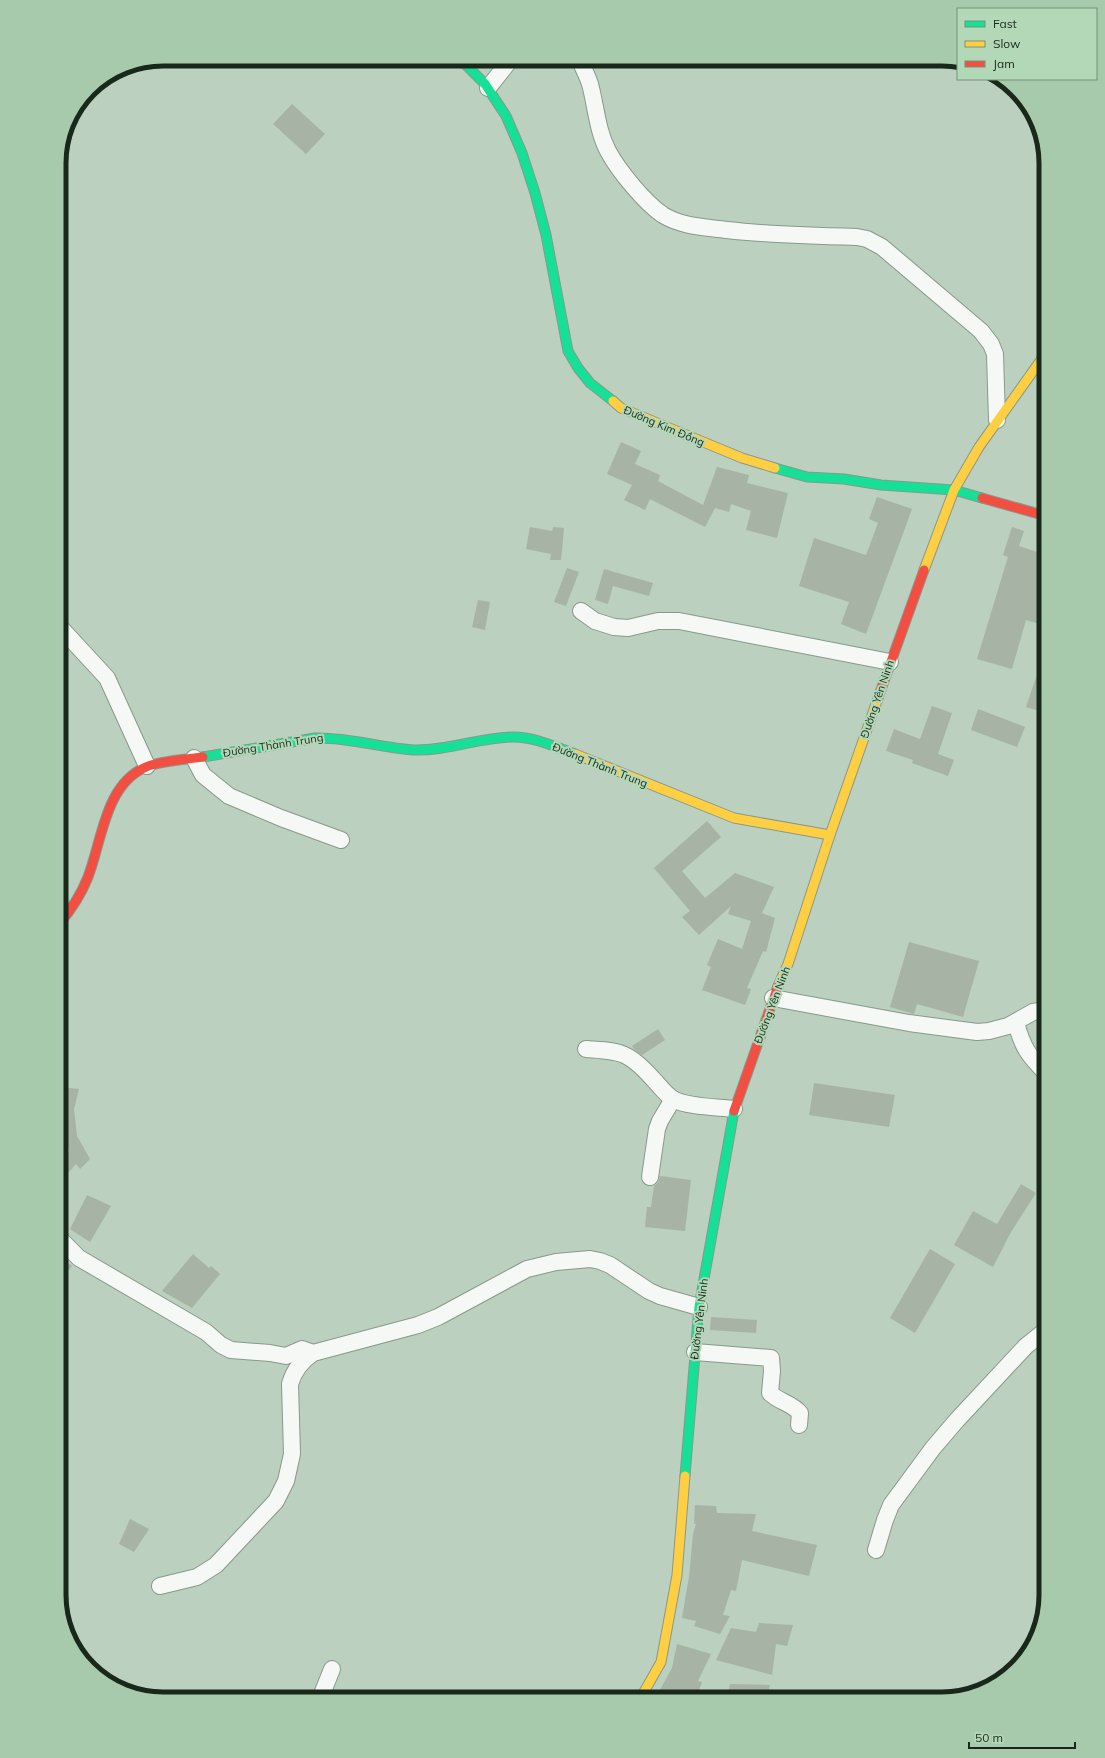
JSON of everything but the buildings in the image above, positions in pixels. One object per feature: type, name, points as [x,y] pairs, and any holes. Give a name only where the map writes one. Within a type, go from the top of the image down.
[{"type":"street","name":"Đường Kim Đồng","points":[[469,66],[488,88],[504,113],[518,140],[538,202],[568,351],[578,368],[590,383],[604,396],[621,408],[742,458],[807,476],[844,479],[882,485],[954,490],[1039,514]]},
{"type":"street","points":[[488,88],[505,66]]},
{"type":"street","points":[[582,66],[590,83],[600,129],[608,151],[643,196],[656,209],[672,220],[692,226],[771,234],[857,236],[867,239],[882,247],[988,338],[995,354],[997,420]]},
{"type":"street","name":"Đường Yên Ninh","points":[[644,1692],[661,1662],[677,1575],[699,1307],[734,1109],[774,998],[788,964],[830,834],[890,662],[954,490],[978,447],[1039,362]]},
{"type":"street","points":[[581,611],[595,621],[614,628],[628,628],[658,621],[679,622],[890,662]]},
{"type":"street","points":[[66,634],[107,678],[147,766]]},
{"type":"street","name":"Đường Thành Trung","points":[[66,916],[72,909],[84,888],[114,798],[131,776],[147,766],[327,737],[340,737],[419,750],[440,749],[501,737],[525,737],[549,744],[734,818],[830,834]]},
{"type":"street","points":[[194,758],[203,775],[230,796],[281,818],[341,840]]},
{"type":"street","points":[[774,998],[909,1023],[965,1031],[989,1031],[1016,1023],[1033,1012],[1039,1011]]},
{"type":"street","points":[[1016,1023],[1024,1047],[1030,1058],[1039,1066]]},
{"type":"street","points":[[586,1049],[611,1050],[629,1056],[641,1065],[673,1099],[682,1103],[734,1109]]},
{"type":"street","points":[[650,1177],[657,1129],[660,1120],[673,1099]]},
{"type":"street","points":[[66,1245],[79,1258],[206,1332],[221,1345],[231,1350],[270,1353],[286,1356],[302,1349],[313,1353]]},
{"type":"street","points":[[160,1586],[197,1577],[216,1565],[276,1501],[286,1481],[292,1454],[290,1384],[292,1376],[300,1364],[313,1353],[418,1325],[438,1317],[528,1269],[556,1262],[590,1260],[600,1261],[610,1265],[649,1291],[660,1296],[699,1307]]},
{"type":"street","points":[[876,1550],[891,1505],[933,1448],[1026,1346],[1039,1336]]},
{"type":"street","points":[[695,1352],[771,1358],[772,1371],[770,1393],[774,1397],[797,1409],[800,1413],[799,1425]]},
{"type":"street","points":[[323,1692],[332,1670]]},
{"type":"traffic: fast","points":[[467,66],[485,84],[506,116],[522,153],[535,193],[546,235],[568,351],[578,368],[590,383],[613,401]]},
{"type":"traffic: fast","points":[[775,468],[807,477],[844,479],[881,485],[954,490],[982,498]]},
{"type":"traffic: fast","points":[[203,757],[315,738],[340,739],[402,749],[427,750],[489,739],[522,737],[545,743],[575,754]]},
{"type":"traffic: fast","points":[[685,1476],[699,1307],[734,1111]]},
{"type":"traffic: slow","points":[[924,570],[954,490],[979,447],[1039,363]]},
{"type":"traffic: slow","points":[[613,401],[621,408],[742,458],[775,468]]},
{"type":"traffic: slow","points":[[778,986],[788,964],[830,835],[878,698]]},
{"type":"traffic: slow","points":[[575,754],[734,818],[830,835]]},
{"type":"traffic: slow","points":[[644,1692],[661,1662],[677,1575],[685,1476]]},
{"type":"traffic: jam","points":[[982,498],[1039,514]]},
{"type":"traffic: jam","points":[[878,698],[924,570]]},
{"type":"traffic: jam","points":[[66,915],[85,884],[93,863],[107,815],[113,800],[122,786],[132,775],[151,765],[203,757]]},
{"type":"traffic: jam","points":[[734,1111],[778,986]]}]
